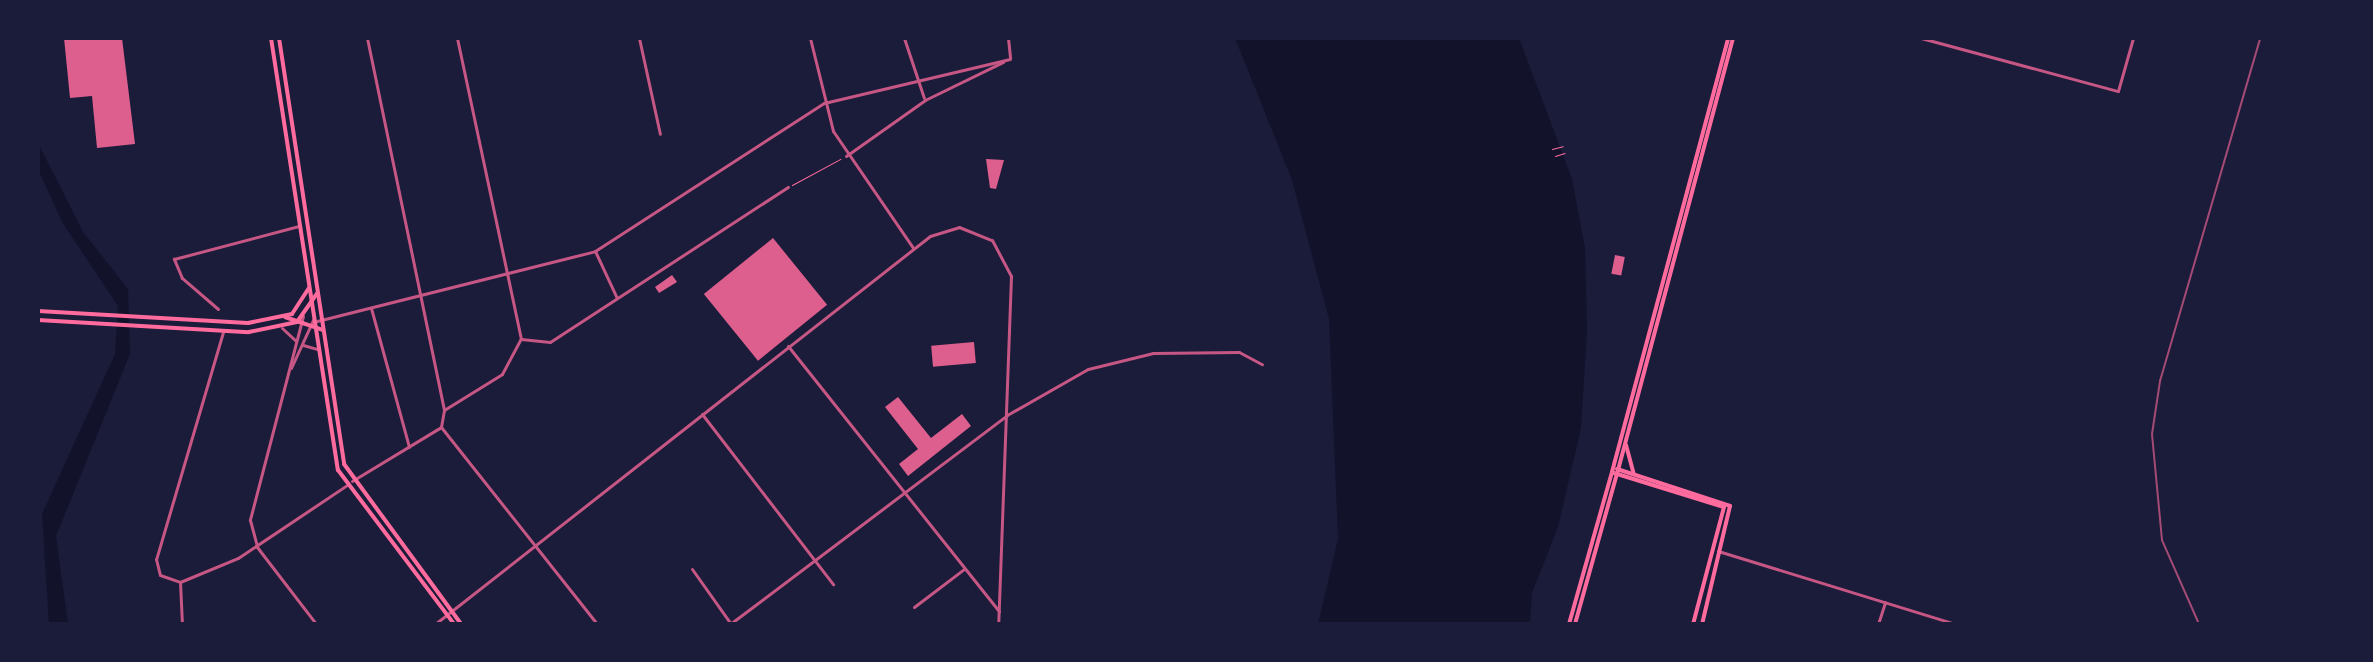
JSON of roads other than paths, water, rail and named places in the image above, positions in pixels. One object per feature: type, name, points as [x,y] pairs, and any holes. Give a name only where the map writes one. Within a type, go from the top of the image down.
[{"type":"main road","points":[[271,38],[317,349],[349,483],[461,624]]},
{"type":"main road","points":[[279,38],[349,483]]},
{"type":"main road","points":[[1572,624],[1731,38]]},
{"type":"main road","points":[[1615,472],[1731,38]]},
{"type":"main road","points":[[1709,110],[1712,118]]},
{"type":"main road","points":[[285,317],[309,291]]},
{"type":"main road","points":[[317,291],[313,318],[324,333]]},
{"type":"main road","points":[[38,311],[233,323],[285,317],[321,317]]},
{"type":"main road","points":[[38,320],[223,332],[282,328],[303,318],[313,318]]},
{"type":"main road","points":[[1626,439],[1634,474]]},
{"type":"main road","points":[[1615,472],[1634,474],[1726,502],[1732,517],[1702,624]]},
{"type":"main road","points":[[1615,472],[1720,503],[1724,514],[1693,624]]},
{"type":"main road","points":[[449,612],[454,624]]},
{"type":"street","points":[[223,332],[156,559],[160,575],[180,582],[257,547],[349,483],[441,427],[444,410],[367,38]]},
{"type":"street","points":[[444,410],[502,374],[521,339],[457,38]]},
{"type":"street","points":[[639,38],[660,134]]},
{"type":"street","points":[[810,38],[824,103],[846,156],[913,248]]},
{"type":"street","points":[[904,38],[913,80],[925,100]]},
{"type":"street","points":[[1008,38],[1010,59]]},
{"type":"street","points":[[1921,38],[2118,91],[2133,38]]},
{"type":"street","points":[[846,156],[925,100],[1010,59]]},
{"type":"street","points":[[321,317],[371,308],[595,251],[824,103],[1010,59]]},
{"type":"street","points":[[521,339],[550,342],[616,296],[788,187]]},
{"type":"street","points":[[218,309],[182,278],[174,259],[299,226]]},
{"type":"street","points":[[435,624],[913,248],[949,228],[985,234],[1011,276],[998,624]]},
{"type":"street","points":[[595,251],[616,296]]},
{"type":"street","points":[[309,291],[251,506],[257,547],[316,624]]},
{"type":"street","points":[[287,374],[303,345],[318,298]]},
{"type":"street","points":[[371,308],[409,447]]},
{"type":"street","points":[[282,328],[296,341]]},
{"type":"street","points":[[303,345],[317,349]]},
{"type":"street","points":[[788,346],[999,611]]},
{"type":"street","points":[[692,569],[730,624],[902,491],[1007,415],[1088,369],[1137,354],[1234,352],[1262,364]]},
{"type":"street","points":[[702,414],[833,584]]},
{"type":"street","points":[[441,427],[597,624]]},
{"type":"street","points":[[1714,550],[1955,624]]},
{"type":"street","points":[[914,607],[964,569]]},
{"type":"street","points":[[180,582],[182,624]]},
{"type":"street","points":[[1878,624],[1885,602]]},
{"type":"railway","points":[[2199,624],[2162,540],[2152,434],[2160,381],[2260,38]]}]
